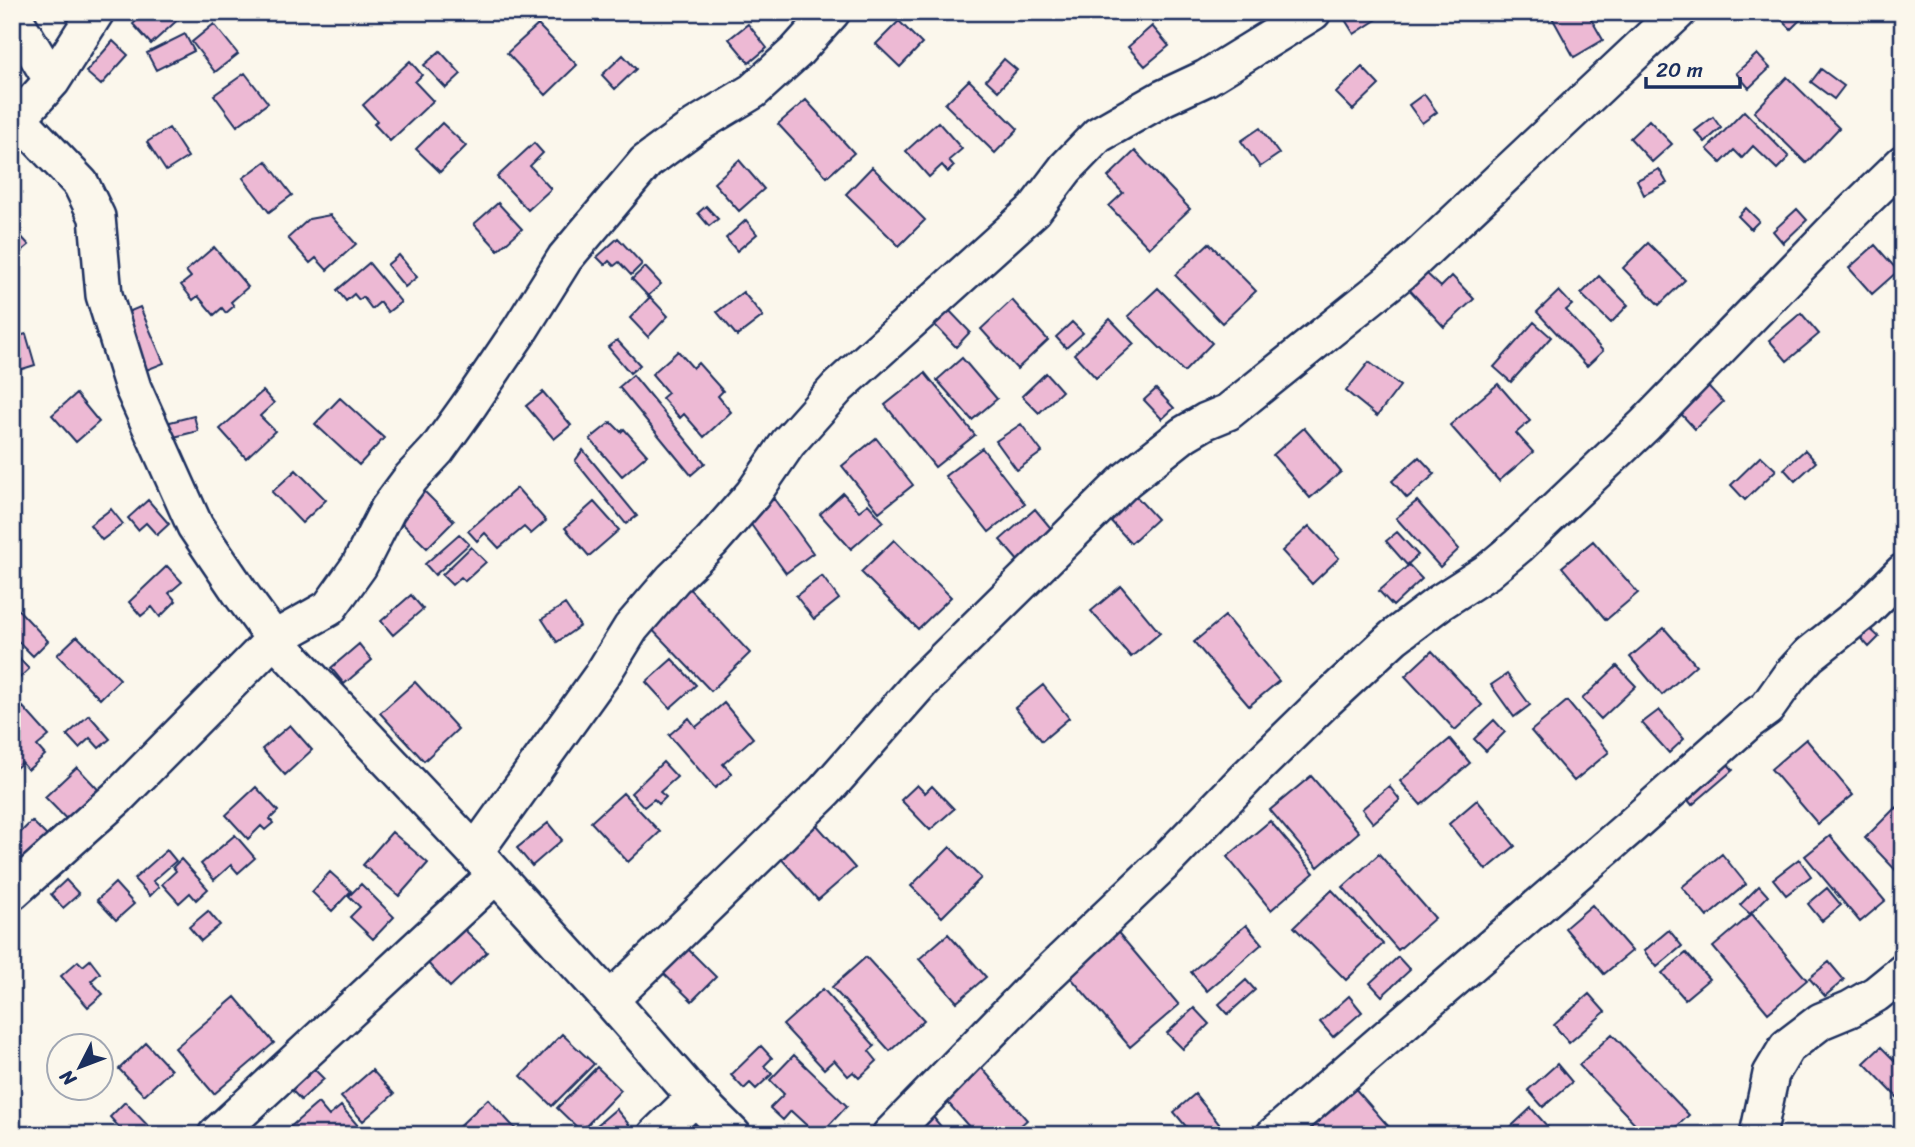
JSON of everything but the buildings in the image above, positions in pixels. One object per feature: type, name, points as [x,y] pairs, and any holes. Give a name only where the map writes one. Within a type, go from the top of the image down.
[{"type":"street","points":[[96,12],[52,82],[15,122],[81,184],[97,217],[104,295],[133,388],[195,526],[274,639],[733,1135]]},
{"type":"street","points":[[12,892],[118,797],[274,639],[329,608],[359,566],[388,509],[411,478],[437,450],[470,404],[565,258],[646,162],[695,126],[753,91],[796,52],[832,12]]},
{"type":"street","points":[[216,1135],[485,864],[631,628],[753,494],[788,443],[838,387],[1034,210],[1066,169],[1098,135],[1163,98],[1206,78],[1313,12]]},
{"type":"street","points":[[610,1000],[825,792],[922,681],[1126,481],[1184,434],[1228,412],[1402,272],[1678,12]]},
{"type":"street","points":[[12,14],[52,82]]},
{"type":"street","points":[[890,1135],[1034,987],[1166,861],[1286,739],[1394,636],[1487,572],[1518,546],[1645,425],[1837,227],[1903,163]]},
{"type":"street","points":[[1274,1135],[1630,827],[1749,720],[1767,708],[1809,655],[1863,612],[1903,572]]},
{"type":"street","points":[[1758,1135],[1771,1074],[1787,1047],[1821,1021],[1876,994],[1903,972]]},
{"type":"street","points":[[656,1135],[695,1097]]}]
